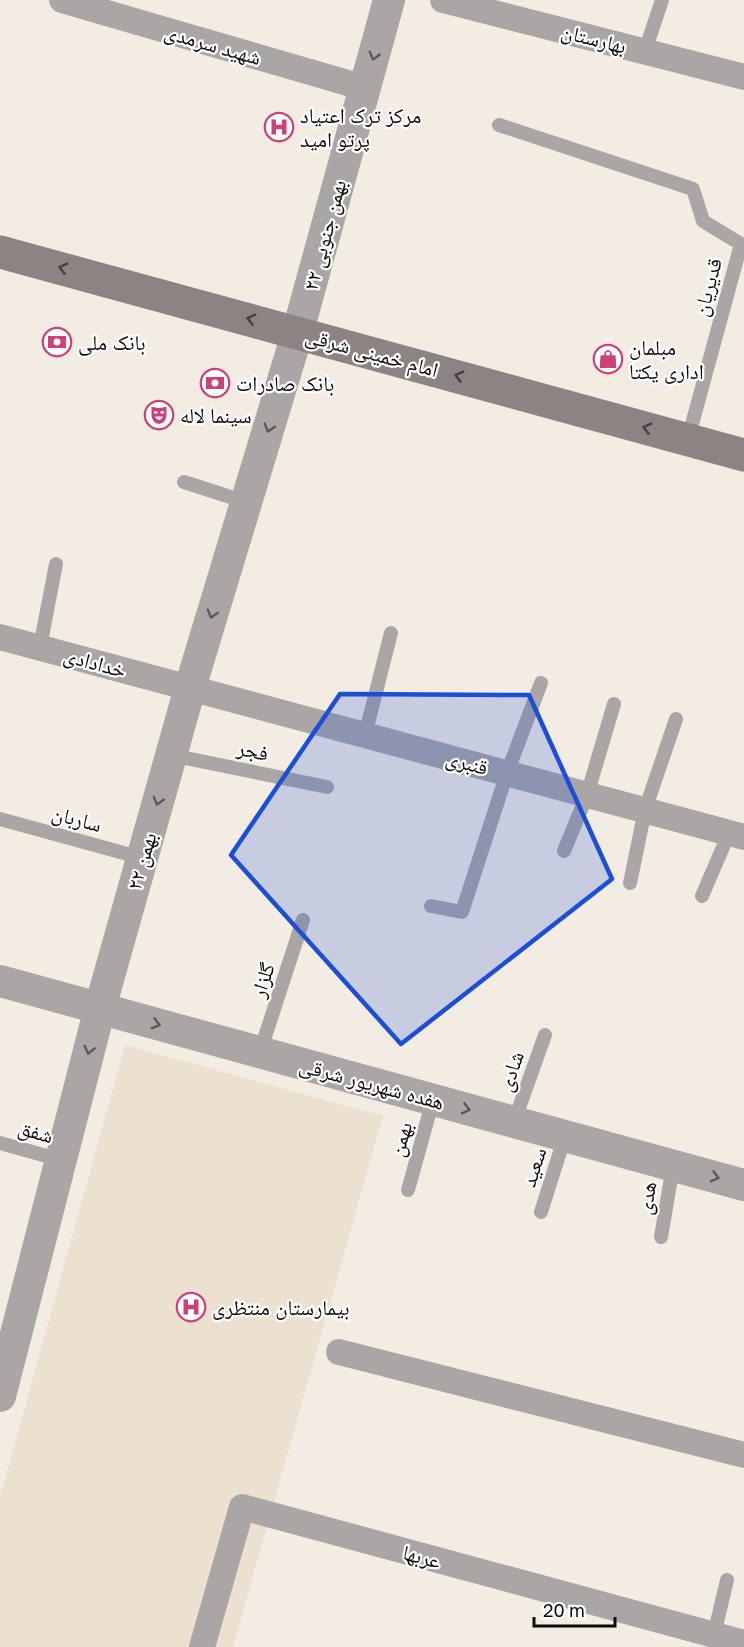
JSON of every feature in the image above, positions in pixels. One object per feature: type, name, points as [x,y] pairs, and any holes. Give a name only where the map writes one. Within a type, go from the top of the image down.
[{"type":"main road","name":"امام خمینی شرقی","points":[[0,252],[298,331],[744,455]]},
{"type":"street","name":"شهید سرمدی","points":[[62,0],[365,88]]},
{"type":"street","name":"۲۲ بهمن جنوبی","points":[[298,331],[389,0]]},
{"type":"street","name":"بهارستان","points":[[443,0],[744,77]]},
{"type":"street","name":"۲۲ بهمن","points":[[0,1396],[8,1329],[61,1160],[100,1008],[190,688],[298,331]]},
{"type":"street","name":"خدادادی","points":[[0,637],[190,688]]},
{"type":"street","name":"قنبری","points":[[190,688],[736,835]]},
{"type":"street","name":"هفده شهریور شرقی","points":[[0,981],[744,1185]]},
{"type":"street","points":[[339,1352],[744,1455]]},
{"type":"street","name":"عربها","points":[[202,1647],[242,1507],[744,1643]]},
{"type":"lane","points":[[645,51],[662,0]]},
{"type":"lane","name":"قدیریان","points":[[499,125],[693,189],[703,221],[741,244],[688,439]]},
{"type":"lane","points":[[184,482],[246,502]]},
{"type":"lane","points":[[40,648],[56,564]]},
{"type":"lane","points":[[365,735],[391,633]]},
{"type":"lane","points":[[431,906],[462,912],[507,773],[541,683]]},
{"type":"lane","points":[[564,851],[588,795],[614,704]]},
{"type":"lane","points":[[630,882],[645,810],[676,718]]},
{"type":"lane","name":"فجر","points":[[171,755],[327,787]]},
{"type":"lane","name":"ساربان","points":[[0,819],[142,858]]},
{"type":"lane","points":[[702,896],[736,835]]},
{"type":"lane","name":"گلزار","points":[[260,1052],[303,920]]},
{"type":"lane","name":"شادی","points":[[514,1122],[545,1035]]},
{"type":"lane","name":"بهمن","points":[[408,1190],[433,1100]]},
{"type":"lane","name":"سعید","points":[[541,1212],[565,1136]]},
{"type":"lane","name":"شفق","points":[[0,1143],[61,1160]]},
{"type":"lane","name":"هدی","points":[[661,1237],[673,1166]]},
{"type":"lane","points":[[714,1635],[727,1580]]},
{"type":"highlighted area","points":[[340,694],[529,695],[612,879],[401,1044],[231,855]]},
{"type":"shaded area","name":"بیمارستان منتظری","points":[[125,1045],[383,1116],[233,1647],[0,1647],[0,1497]]},
{"type":"place","name":"مرکز ترک اعتیاد پرتو امید","points":[[279,127]]},
{"type":"place","name":"بانک ملی","points":[[57,342]]},
{"type":"place","name":"مبلمان اداری یکتا","points":[[608,359]]},
{"type":"place","name":"بانک صادرات","points":[[215,383]]},
{"type":"place","name":"سینما لاله","points":[[159,415]]},
{"type":"place","name":"بیمارستان منتظری","points":[[191,1307]]}]
